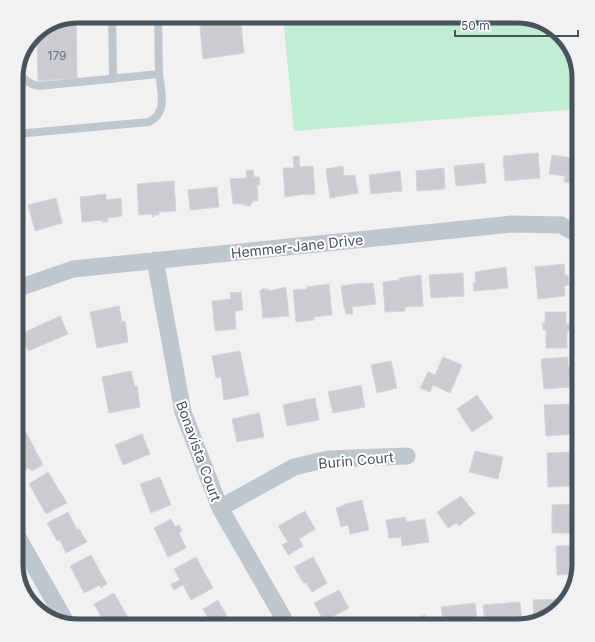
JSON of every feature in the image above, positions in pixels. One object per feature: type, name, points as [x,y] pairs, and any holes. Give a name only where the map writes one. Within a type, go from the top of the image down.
[{"type":"street","name":"Hemmer-Jane Drive","points":[[23,287],[73,269],[155,260],[512,224],[561,225],[572,231]]},
{"type":"street","name":"Bonavista Court","points":[[155,260],[182,412],[220,508],[284,619]]},
{"type":"street","name":"Burin Court","points":[[220,508],[294,467],[328,460],[407,456]]},
{"type":"street","points":[[23,547],[63,617]]},
{"type":"lane","points":[[112,23],[113,78]]},
{"type":"lane","points":[[23,133],[149,122],[154,120],[159,114],[162,106],[159,74],[158,23]]},
{"type":"lane","points":[[23,78],[32,85],[39,86],[159,74]]},
{"type":"green space","points":[[284,23],[528,24],[545,30],[561,44],[571,67],[572,110],[294,131]]},
{"type":"building","points":[[76,23],[77,78],[38,81],[37,41],[50,30],[67,24]]},
{"type":"building","points":[[200,23],[241,23],[244,53],[203,59]]},
{"type":"building","points":[[538,153],[540,178],[505,181],[503,156]]},
{"type":"building","points":[[552,155],[572,158],[571,183],[564,182],[565,176],[549,174]]},
{"type":"building","points":[[299,156],[300,167],[313,166],[315,194],[285,197],[283,168],[294,168],[293,157]]},
{"type":"building","points":[[484,163],[486,183],[456,186],[454,166]]},
{"type":"building","points":[[343,166],[344,176],[355,175],[358,193],[330,198],[326,169]]},
{"type":"building","points":[[444,168],[445,189],[417,191],[416,171]]},
{"type":"building","points":[[253,170],[254,177],[259,177],[260,185],[257,185],[258,201],[253,201],[250,206],[233,204],[230,179],[247,178],[246,171]]},
{"type":"building","points":[[400,171],[402,191],[371,194],[369,175]]},
{"type":"building","points":[[174,181],[176,211],[159,212],[159,215],[154,215],[154,217],[152,217],[152,214],[139,215],[137,184]]},
{"type":"building","points":[[217,187],[219,207],[190,210],[188,190]]},
{"type":"building","points":[[106,194],[106,200],[121,198],[122,216],[108,218],[107,222],[102,222],[102,220],[82,222],[80,197]]},
{"type":"building","points":[[56,198],[62,223],[35,231],[28,205]]},
{"type":"building","points":[[564,264],[565,276],[568,275],[569,285],[564,286],[565,296],[538,299],[535,267]]},
{"type":"building","points":[[506,267],[508,288],[474,291],[473,283],[476,282],[475,272]]},
{"type":"building","points":[[463,273],[464,296],[431,298],[429,275]]},
{"type":"building","points":[[421,275],[423,306],[405,307],[405,311],[385,312],[383,282]]},
{"type":"building","points":[[373,283],[376,304],[352,307],[353,314],[346,314],[341,286]]},
{"type":"building","points":[[329,284],[332,315],[314,317],[314,320],[296,322],[293,290],[307,289],[307,287]]},
{"type":"building","points":[[285,287],[289,316],[263,318],[260,291],[262,289],[268,289],[270,291]]},
{"type":"building","points":[[241,292],[243,310],[235,311],[236,329],[215,331],[212,301],[231,299],[230,293]]},
{"type":"building","points":[[119,306],[122,322],[125,321],[128,342],[97,348],[90,312]]},
{"type":"building","points":[[545,312],[566,312],[566,324],[571,324],[571,331],[567,331],[567,348],[546,348],[546,330],[543,330],[543,323],[545,323]]},
{"type":"building","points":[[60,316],[68,334],[28,351],[23,339],[23,333]]},
{"type":"building","points":[[240,351],[249,395],[224,400],[221,377],[216,378],[212,356]]},
{"type":"building","points":[[443,357],[462,365],[450,393],[433,385],[430,392],[420,388],[428,372],[435,375]]},
{"type":"building","points":[[568,357],[568,367],[572,366],[572,376],[569,376],[570,387],[544,389],[541,359]]},
{"type":"building","points":[[391,361],[397,388],[377,393],[371,365]]},
{"type":"building","points":[[131,371],[135,387],[137,386],[140,407],[109,413],[102,377]]},
{"type":"building","points":[[361,385],[365,407],[333,413],[328,392]]},
{"type":"building","points":[[477,395],[493,418],[472,432],[457,409]]},
{"type":"building","points":[[315,398],[319,420],[287,426],[283,405]]},
{"type":"building","points":[[572,404],[572,434],[546,436],[544,405]]},
{"type":"building","points":[[259,413],[264,437],[237,442],[232,419]]},
{"type":"building","points":[[26,432],[43,465],[31,471],[29,468],[23,471],[23,434]]},
{"type":"building","points":[[142,434],[150,454],[123,465],[115,445]]},
{"type":"building","points":[[475,451],[503,457],[498,479],[469,472]]},
{"type":"building","points":[[572,452],[572,486],[548,487],[547,453]]},
{"type":"building","points":[[48,472],[67,503],[46,514],[29,484]]},
{"type":"building","points":[[160,477],[171,505],[151,513],[140,484]]},
{"type":"building","points":[[461,496],[475,513],[459,526],[456,523],[448,528],[437,512]]},
{"type":"building","points":[[362,500],[369,530],[350,534],[348,525],[341,527],[336,508]]},
{"type":"building","points":[[572,504],[572,533],[552,533],[552,505]]},
{"type":"building","points":[[305,511],[315,529],[299,539],[303,546],[288,555],[282,545],[288,542],[278,526]]},
{"type":"building","points":[[68,512],[77,530],[79,529],[87,542],[66,553],[60,540],[57,541],[47,523]]},
{"type":"building","points":[[405,517],[407,522],[425,519],[429,542],[402,546],[401,537],[389,538],[386,520]]},
{"type":"building","points":[[171,519],[175,527],[179,525],[182,531],[179,533],[186,548],[168,557],[154,528]]},
{"type":"building","points":[[572,545],[571,574],[557,575],[556,546]]},
{"type":"building","points":[[91,555],[107,584],[101,588],[100,585],[84,593],[70,566]]},
{"type":"building","points":[[196,557],[213,588],[191,600],[183,585],[174,590],[171,584],[180,580],[174,569]]},
{"type":"building","points":[[313,557],[327,583],[312,592],[306,582],[304,584],[294,567]]},
{"type":"building","points":[[339,590],[349,608],[328,619],[323,619],[314,603]]},
{"type":"building","points":[[114,593],[129,619],[99,619],[102,618],[94,604]]},
{"type":"building","points":[[560,599],[545,612],[534,616],[533,600]]},
{"type":"building","points":[[218,600],[228,619],[202,619],[207,616],[203,609]]},
{"type":"building","points":[[520,602],[522,619],[484,619],[483,605]]},
{"type":"building","points":[[475,603],[477,619],[443,619],[441,607]]},
{"type":"building","points":[[425,615],[426,619],[414,619]]}]
